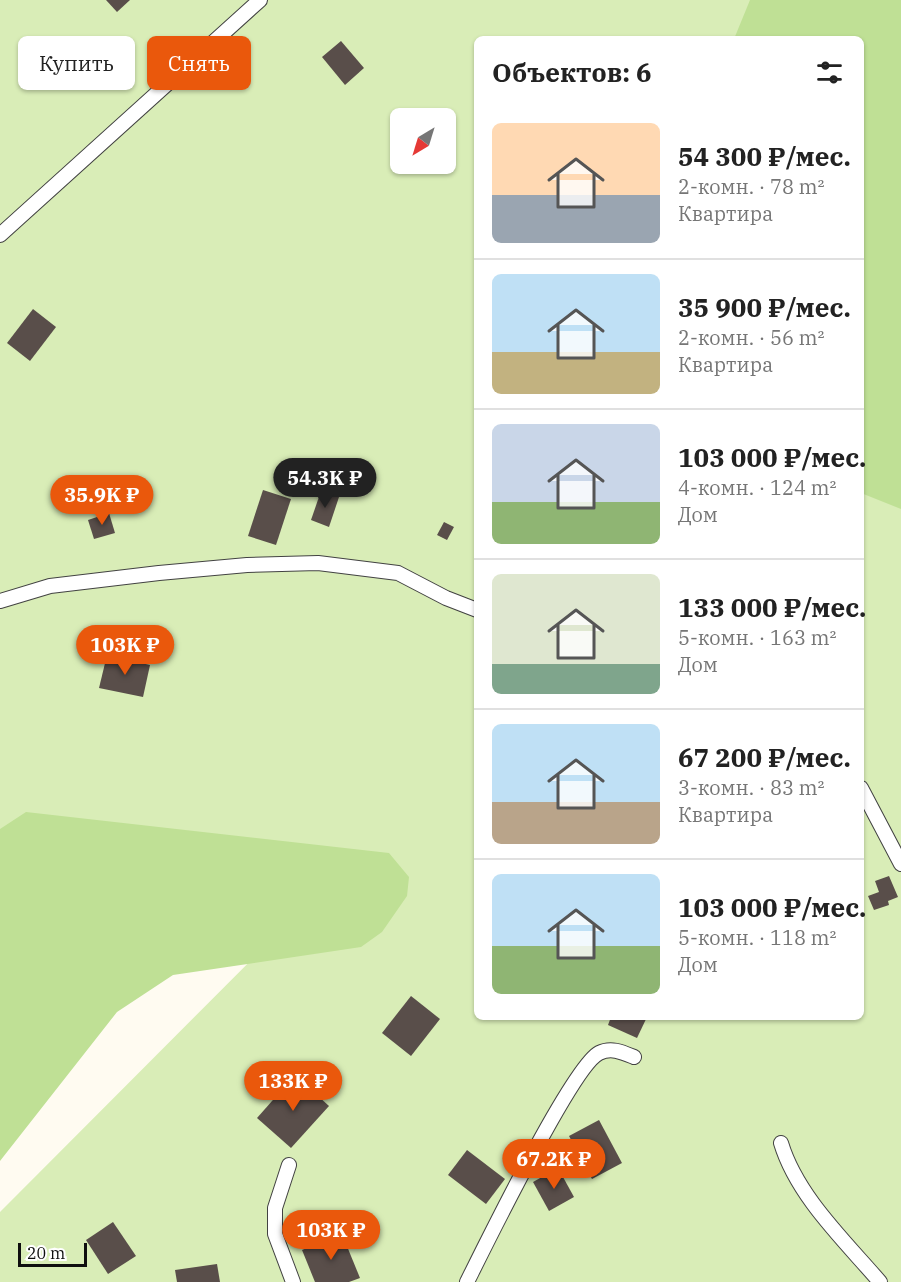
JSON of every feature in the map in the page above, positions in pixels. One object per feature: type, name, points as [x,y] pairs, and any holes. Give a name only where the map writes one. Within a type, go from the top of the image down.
[{"type":"lane","points":[[0,235],[260,0]]},
{"type":"lane","points":[[0,601],[50,586],[247,565],[318,563],[398,573],[474,609]]},
{"type":"lane","points":[[864,794],[901,864]]},
{"type":"lane","points":[[467,1282],[570,1087],[597,1054],[610,1049],[634,1057]]},
{"type":"lane","points":[[781,1143],[786,1161],[807,1195],[880,1282]]},
{"type":"lane","points":[[289,1166],[275,1208],[275,1234],[293,1282]]},
{"type":"green space","points":[[0,0],[901,0],[901,1282],[0,1282],[0,1212],[314,897],[0,844]]},
{"type":"green space","points":[[750,0],[901,0],[901,509],[864,494],[864,36],[735,36]]},
{"type":"green space","points":[[26,812],[389,853],[409,877],[407,896],[382,932],[361,947],[173,975],[117,1012],[0,1161],[0,829]]},
{"type":"building","points":[[106,0],[130,0],[117,12]]},
{"type":"building","points":[[341,41],[364,68],[345,85],[322,57]]},
{"type":"building","points":[[33,309],[56,327],[30,361],[7,343]]},
{"type":"building","points":[[263,490],[291,499],[276,545],[248,536]]},
{"type":"building","points":[[321,491],[339,497],[329,527],[311,520]]},
{"type":"building","points":[[109,513],[115,533],[94,539],[88,520]]},
{"type":"building","points":[[444,522],[454,527],[447,540],[437,535]]},
{"type":"building","points":[[107,655],[150,665],[143,697],[99,688]]},
{"type":"building","points":[[889,876],[898,897],[888,901],[889,905],[874,910],[868,896],[879,892],[875,881]]},
{"type":"building","points":[[411,996],[440,1019],[411,1056],[382,1033]]},
{"type":"building","points":[[610,1020],[646,1020],[637,1038],[608,1025]]},
{"type":"building","points":[[295,1075],[329,1106],[291,1148],[257,1118]]},
{"type":"building","points":[[599,1120],[622,1163],[592,1179],[569,1136]]},
{"type":"building","points":[[467,1150],[505,1179],[486,1204],[448,1175]]},
{"type":"building","points":[[558,1168],[574,1197],[549,1211],[533,1182]]},
{"type":"building","points":[[113,1222],[136,1256],[108,1274],[86,1240]]},
{"type":"building","points":[[342,1234],[360,1278],[349,1282],[315,1282],[302,1250]]},
{"type":"building","points":[[217,1264],[220,1282],[177,1282],[175,1270]]}]
